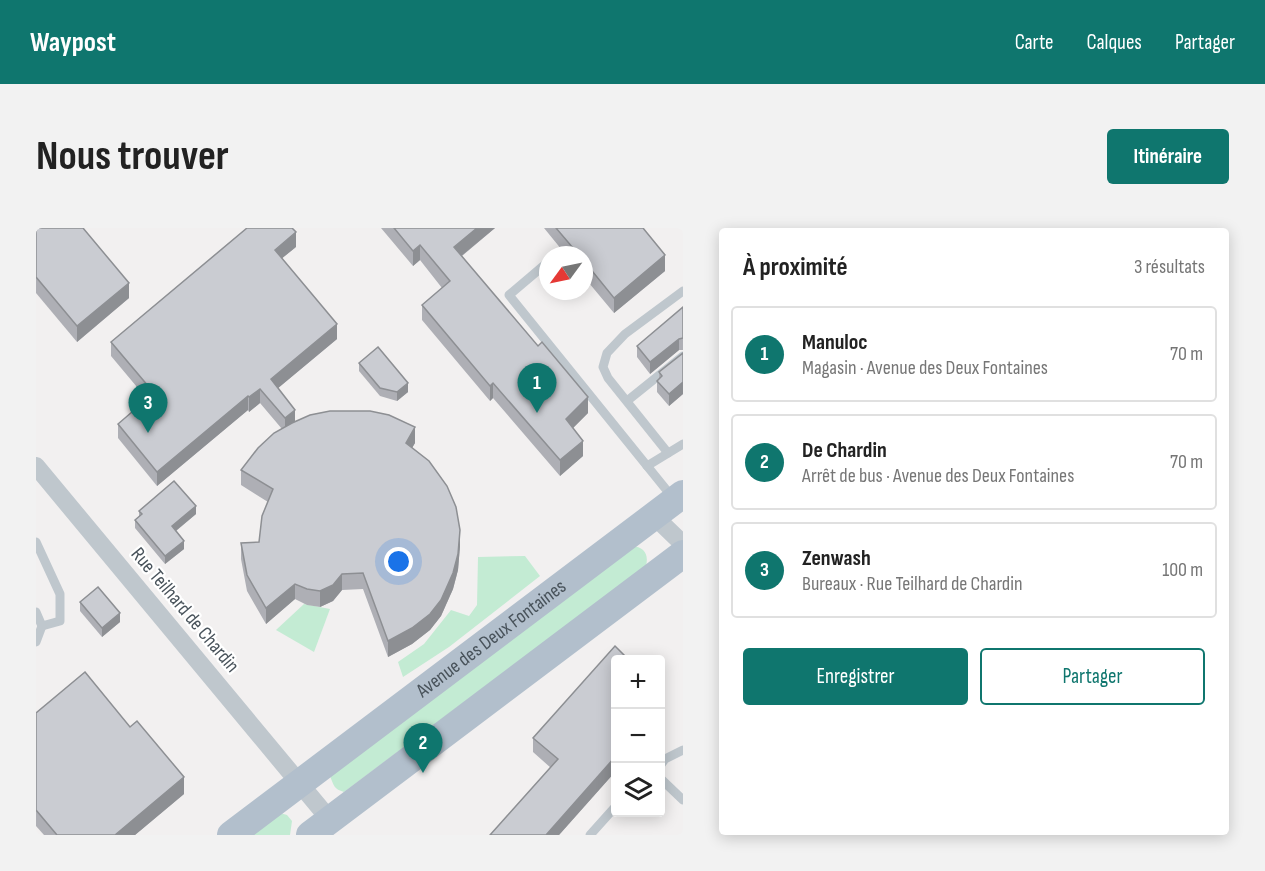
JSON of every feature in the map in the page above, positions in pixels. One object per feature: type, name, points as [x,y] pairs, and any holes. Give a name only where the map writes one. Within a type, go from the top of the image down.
[{"type":"main road","name":"Avenue des Deux Fontaines","points":[[231,835],[670,503]]},
{"type":"main road","points":[[320,827],[683,554]]},
{"type":"street","name":"Rue Teilhard de Chardin","points":[[36,465],[299,783]]},
{"type":"street","points":[[670,503],[683,544]]},
{"type":"street","points":[[299,783],[320,827]]},
{"type":"lane","points":[[539,270],[509,295],[647,466],[670,503]]},
{"type":"lane","points":[[668,453],[608,378],[603,367],[608,353],[625,334],[683,291]]},
{"type":"lane","points":[[627,401],[683,356]]},
{"type":"lane","points":[[647,466],[683,444]]},
{"type":"lane","points":[[36,542],[60,594],[60,621],[42,626]]},
{"type":"lane","points":[[36,612],[42,626],[36,642]]},
{"type":"lane","points":[[662,763],[665,759],[683,750]]},
{"type":"lane","points":[[665,783],[683,800]]},
{"type":"lane","points":[[590,835],[611,811]]},
{"type":"green space","points":[[632,546],[645,552],[646,566],[344,792],[335,787],[330,776]]},
{"type":"green space","points":[[525,556],[540,576],[449,647],[403,677],[398,662],[424,644],[451,610],[469,616],[477,605],[478,557]]},
{"type":"green space","points":[[304,604],[330,609],[314,652],[276,630]]},
{"type":"green space","points":[[280,813],[287,815],[292,821],[290,835],[247,835]]},
{"type":"building","points":[[36,228],[83,228],[129,283],[77,326],[36,277]]},
{"type":"building","points":[[247,228],[292,228],[296,232],[275,250],[337,324],[271,379],[295,410],[285,418],[260,389],[248,396],[157,472],[118,424],[154,393],[111,342]]},
{"type":"building","points":[[394,228],[477,228],[454,247],[538,346],[542,342],[588,397],[566,419],[583,441],[560,460],[493,383],[490,386],[422,305],[450,281],[420,245],[413,251]]},
{"type":"building","points":[[556,228],[643,228],[665,255],[614,298],[593,272],[593,246],[571,246]]},
{"type":"building","points":[[683,307],[683,338],[650,362],[637,346]]},
{"type":"building","points":[[378,347],[408,383],[397,392],[380,388],[359,363]]},
{"type":"building","points":[[683,353],[683,382],[669,394],[657,381],[662,376],[659,372]]},
{"type":"building","points":[[330,411],[370,411],[389,415],[415,427],[406,443],[429,461],[447,486],[456,507],[460,530],[458,554],[453,573],[441,600],[430,614],[412,628],[388,641],[363,573],[342,574],[333,585],[320,591],[295,584],[266,608],[247,575],[241,543],[259,542],[262,516],[273,489],[241,470],[258,448],[274,433],[310,415]]},
{"type":"building","points":[[174,481],[196,506],[172,526],[184,541],[165,556],[135,520],[142,514],[139,511]]},
{"type":"building","points":[[98,587],[120,613],[102,628],[80,602]]},
{"type":"building","points":[[615,646],[624,655],[611,655],[611,762],[546,835],[490,835],[558,759],[533,738]]},
{"type":"building","points":[[85,672],[130,727],[137,721],[184,777],[115,835],[57,835],[36,810],[36,713]]},
{"type":"place","name":"Manuloc","points":[[537,413]]},
{"type":"place","name":"Zenwash","points":[[148,433]]},
{"type":"place","name":"De Chardin","points":[[423,773]]}]
